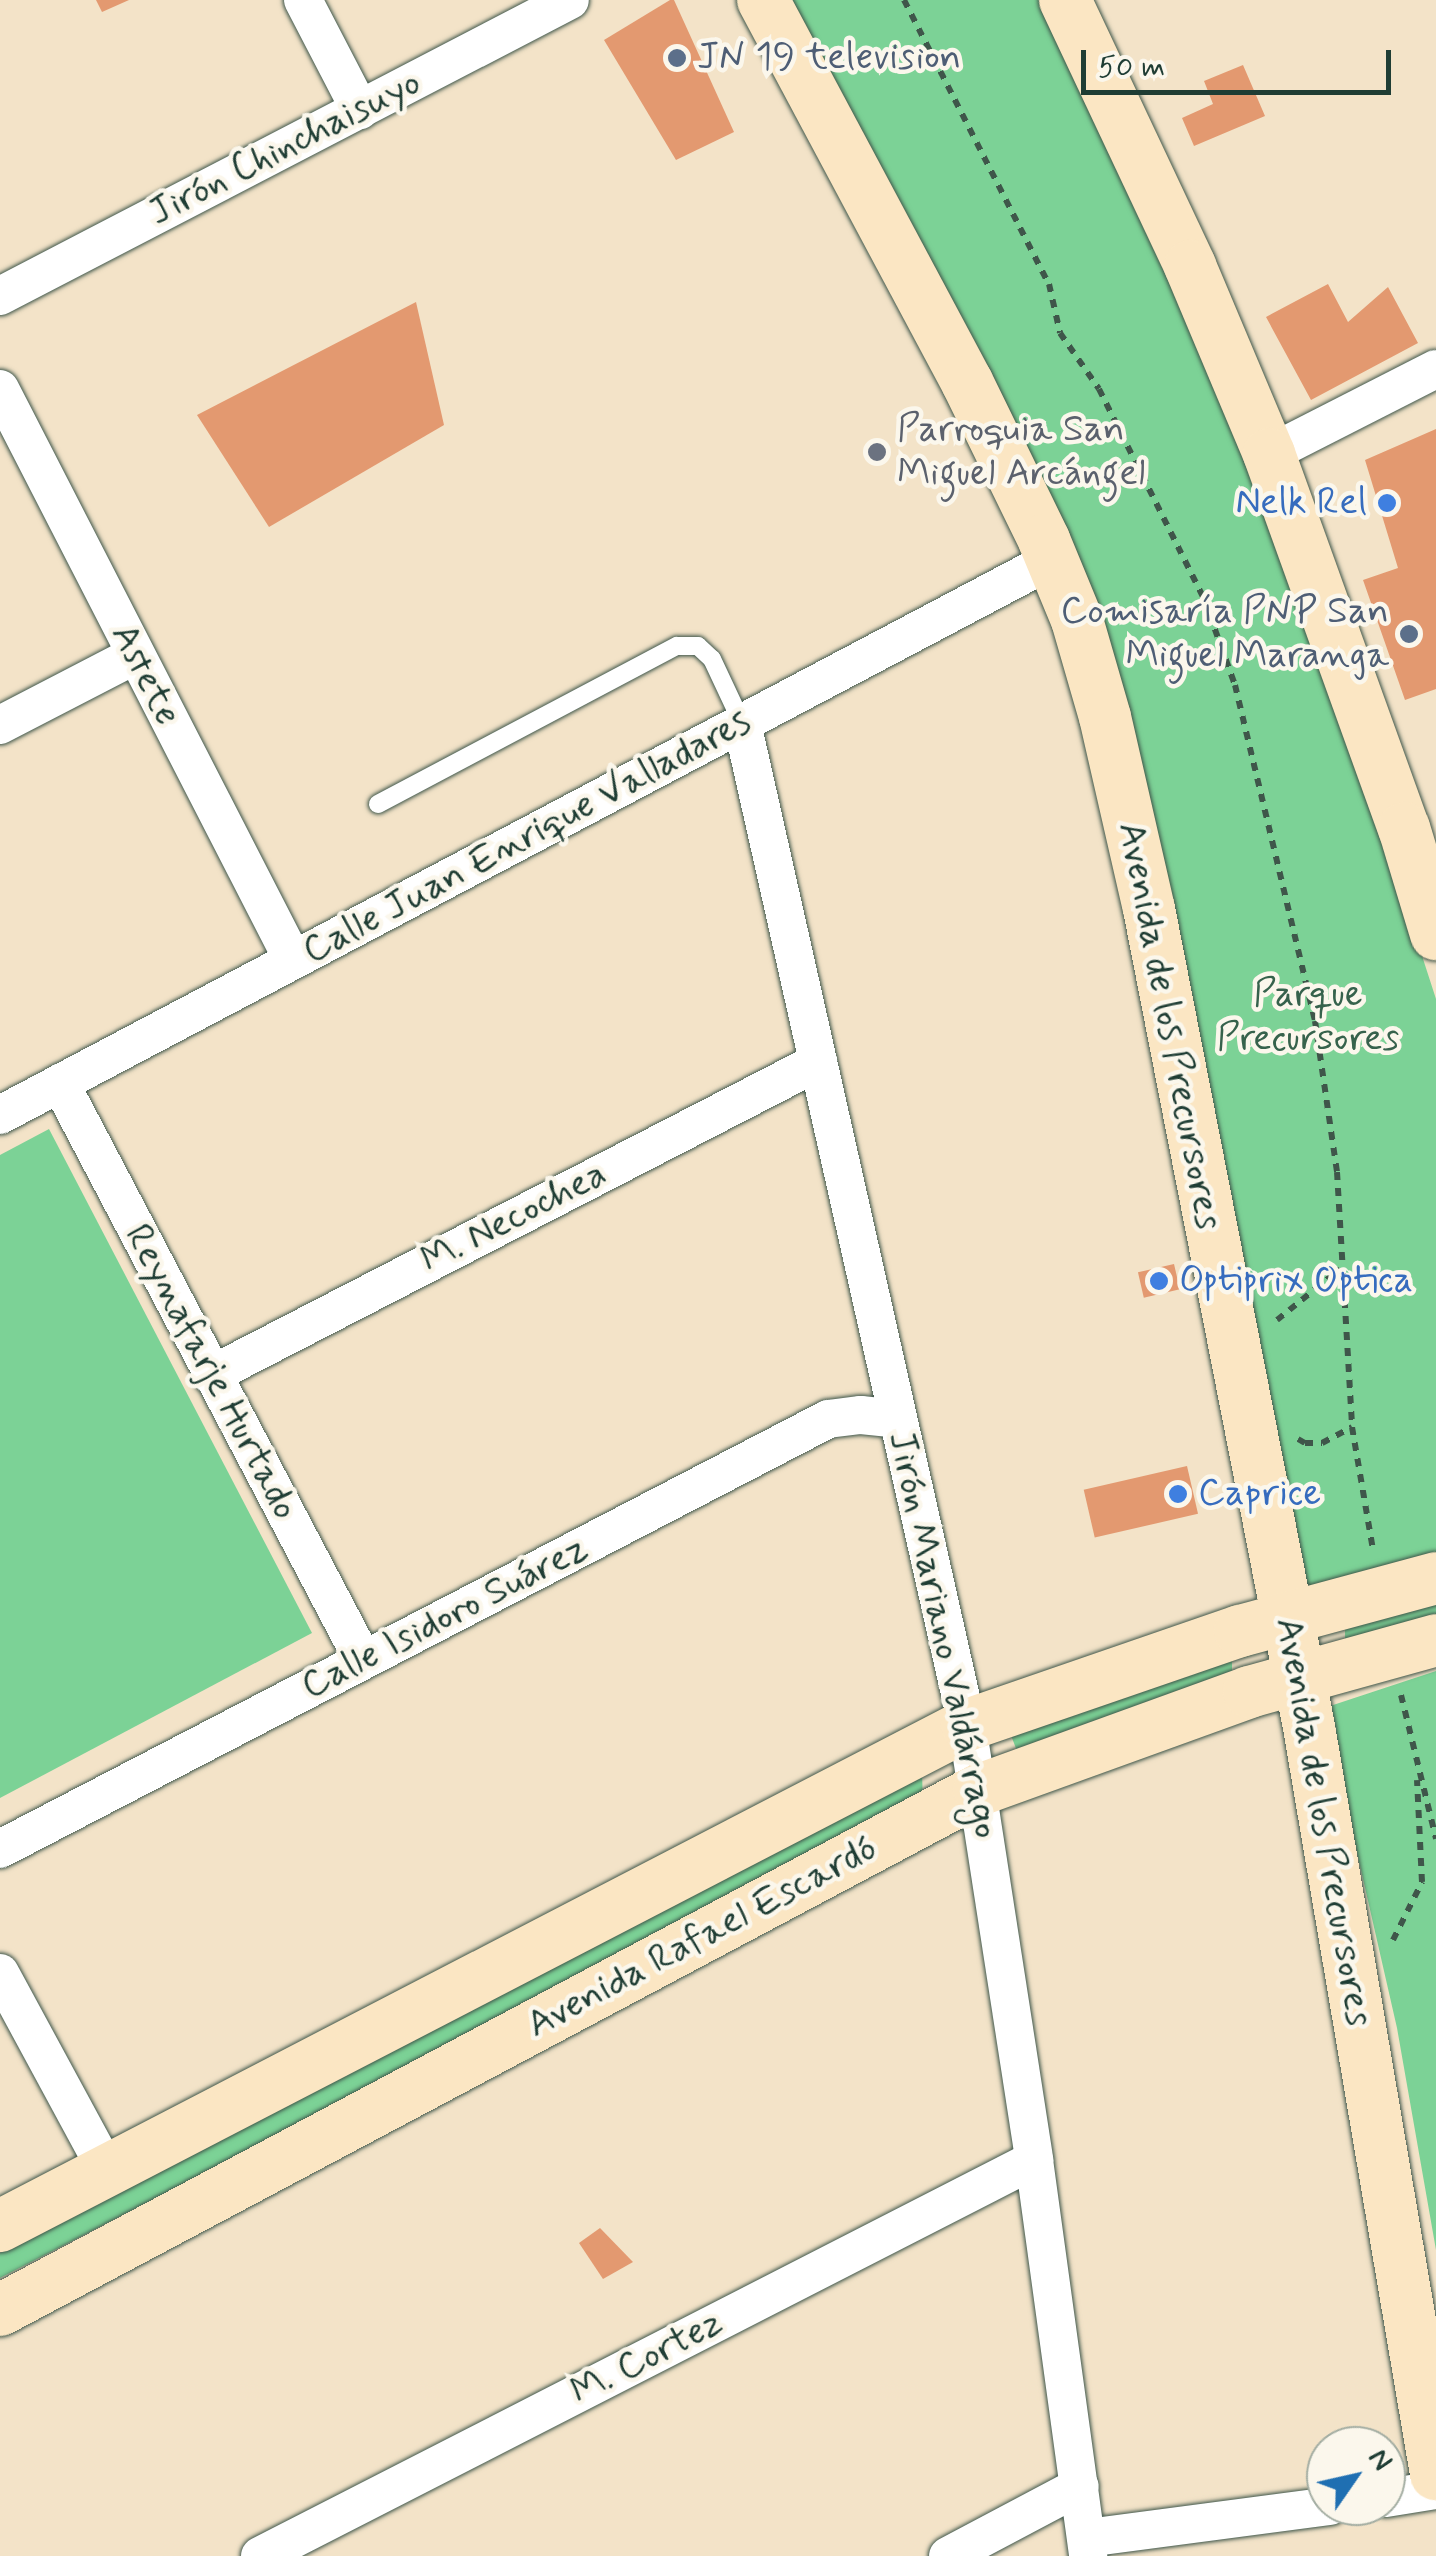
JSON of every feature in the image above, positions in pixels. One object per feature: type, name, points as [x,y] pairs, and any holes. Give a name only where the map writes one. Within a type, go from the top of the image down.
[{"type":"main road","name":"Avenida de los Precursores","points":[[763,0],[968,382],[1053,558],[1077,620],[1105,716],[1149,909],[1298,1677],[1436,2474]]},
{"type":"main road","points":[[1065,0],[1176,233],[1268,454],[1404,828],[1436,934]]},
{"type":"main road","name":"Avenida Rafael Escardó","points":[[0,2226],[967,1725],[1286,1616],[1436,1578]]},
{"type":"main road","name":"Avenida Rafael Escardó","points":[[0,2310],[979,1790],[1298,1677],[1414,1646]]},
{"type":"street","points":[[303,0],[360,110]]},
{"type":"street","name":"Jirón Chinchaisuyo","points":[[0,296],[570,0]]},
{"type":"street","points":[[1268,454],[1436,370]]},
{"type":"street","name":"Astete","points":[[0,389],[293,960]]},
{"type":"street","name":"Calle Juan Enrique Valladares","points":[[0,1115],[1053,558]]},
{"type":"street","points":[[0,725],[135,655]]},
{"type":"street","name":"Jirón Mariano Valdárrago","points":[[742,724],[967,1725],[1088,2547]]},
{"type":"street","name":"M. Necochea","points":[[211,1375],[818,1062]]},
{"type":"street","name":"Reynafarje Hurtado","points":[[60,1084],[363,1660]]},
{"type":"street","name":"Calle Isidoro Suárez","points":[[0,1848],[828,1420],[861,1415],[898,1419]]},
{"type":"street","points":[[0,1974],[106,2170]]},
{"type":"street","name":"M. Cortez","points":[[260,2556],[1034,2160]]},
{"type":"street","points":[[948,2556],[1080,2486]]},
{"type":"street","points":[[1406,2495],[1436,2490]]},
{"type":"street","points":[[1088,2547],[1306,2510]]},
{"type":"lane","points":[[378,804],[677,646],[698,646],[712,659],[742,724]]},
{"type":"path","points":[[904,0],[1049,284],[1060,333],[1099,389],[1204,600],[1235,685],[1314,1022],[1336,1172],[1352,1427],[1380,1593]]},
{"type":"path","points":[[1274,1323],[1290,1305],[1341,1268]]},
{"type":"path","points":[[1288,1430],[1305,1444],[1322,1443],[1352,1427]]},
{"type":"path","points":[[1392,1958],[1392,1942],[1422,1882],[1414,1646]]},
{"type":"path","points":[[1416,1769],[1436,1839]]},
{"type":"green space","name":"Parque Precursores","points":[[792,0],[1040,0],[1258,449],[1436,999],[1436,1554],[1299,1590],[1088,582]]},
{"type":"green space","points":[[49,1129],[312,1633],[0,1798],[0,1155]]},
{"type":"green space","points":[[1436,1588],[1436,1625],[1345,1644],[1345,1624]]},
{"type":"green space","points":[[1232,1652],[1232,1672],[1017,1751],[1007,1725]]},
{"type":"green space","points":[[1436,1671],[1436,2250],[1397,2028],[1324,1708]]},
{"type":"green space","points":[[922,1773],[923,1804],[0,2278],[0,2253]]},
{"type":"building","points":[[96,0],[129,0],[102,12]]},
{"type":"building","points":[[674,0],[734,132],[676,160],[604,40]]},
{"type":"building","points":[[1243,65],[1265,116],[1194,146],[1182,118],[1213,104],[1204,81]]},
{"type":"building","points":[[1328,284],[1348,322],[1388,287],[1418,343],[1311,400],[1266,317]]},
{"type":"building","points":[[416,302],[444,425],[269,527],[197,415]]},
{"type":"building","points":[[1436,429],[1436,689],[1405,700],[1363,580],[1398,568],[1365,460]]},
{"type":"building","name":"Optiprix Optica","points":[[1174,1264],[1180,1289],[1144,1298],[1138,1272]]},
{"type":"building","points":[[1187,1466],[1198,1514],[1095,1538],[1084,1490]]},
{"type":"building","points":[[600,2228],[633,2262],[603,2279],[579,2243]]},
{"type":"place","name":"JN 19 television","points":[[677,58]]},
{"type":"place","name":"Parroquia San Miguel Arcángel","points":[[877,452]]},
{"type":"place","name":"Nelk Rel","points":[[1387,503]]},
{"type":"place","name":"Comisaría PNP San Miguel Maranga","points":[[1409,634]]},
{"type":"place","name":"Optiprix Optica","points":[[1159,1281]]},
{"type":"place","name":"Caprice","points":[[1178,1494]]}]
